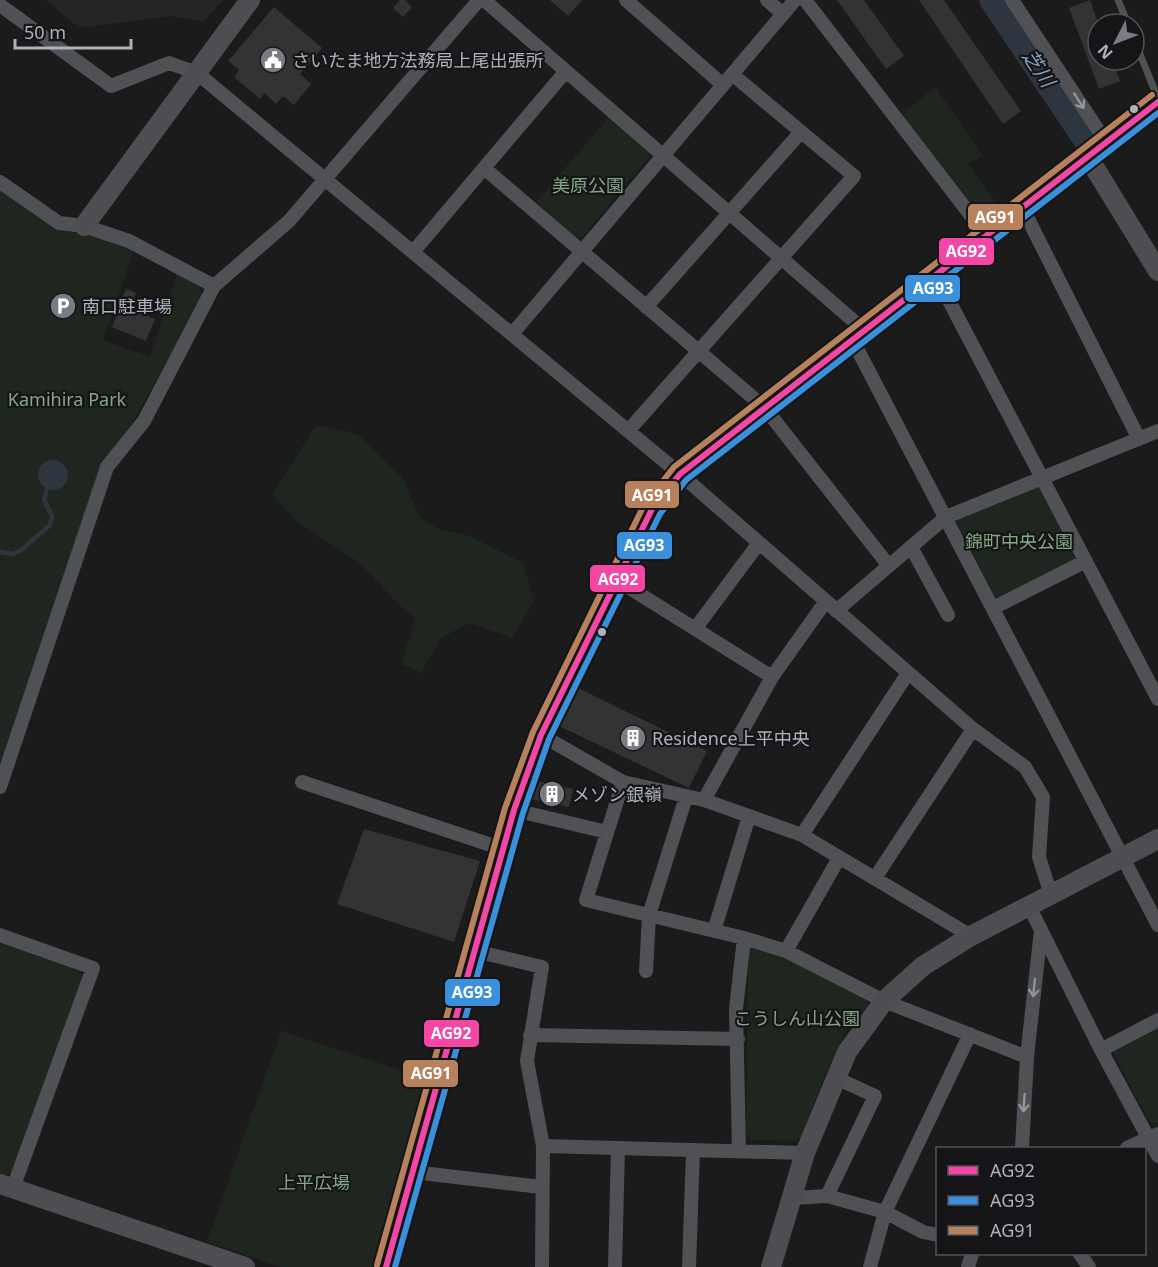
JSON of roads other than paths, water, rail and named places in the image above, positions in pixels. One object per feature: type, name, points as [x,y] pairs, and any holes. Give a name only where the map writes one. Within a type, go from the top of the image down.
[{"type":"street","points":[[84,226],[250,0]]},
{"type":"street","points":[[0,787],[107,467],[144,421],[214,286],[289,221],[479,0]]},
{"type":"street","points":[[484,0],[782,258],[858,334],[946,517],[1158,925]]},
{"type":"street","points":[[626,0],[727,79],[801,132],[854,176],[628,431]]},
{"type":"street","points":[[767,0],[783,14]]},
{"type":"street","points":[[512,334],[795,0]]},
{"type":"street","points":[[805,0],[986,235]]},
{"type":"street","points":[[1012,0],[1106,142]]},
{"type":"street","points":[[0,5],[111,86],[169,63],[197,73],[680,474],[973,729],[1025,767],[1043,797],[1039,857],[1051,895]]},
{"type":"street","points":[[413,252],[566,71]]},
{"type":"street","points":[[386,1267],[514,810],[541,735],[652,509],[680,474],[1158,101]]},
{"type":"street","points":[[646,307],[801,132]]},
{"type":"street","points":[[1088,157],[1158,272]]},
{"type":"street","points":[[484,168],[764,407],[889,566]]},
{"type":"street","points":[[0,182],[59,223],[84,226],[129,241],[214,286]]},
{"type":"street","points":[[1022,207],[1139,439]]},
{"type":"street","points":[[935,274],[1158,699]]},
{"type":"street","points":[[704,800],[772,677],[831,606],[889,566],[946,517],[1158,431]]},
{"type":"street","points":[[695,629],[759,543]]},
{"type":"street","points":[[911,548],[948,615]]},
{"type":"street","points":[[993,608],[1086,561]]},
{"type":"street","points":[[617,580],[772,677]]},
{"type":"street","points":[[802,835],[908,673]]},
{"type":"street","points":[[875,878],[973,729]]},
{"type":"street","points":[[541,735],[623,782],[704,800],[802,835],[971,936]]},
{"type":"street","points":[[302,782],[503,849]]},
{"type":"street","points":[[623,782],[586,900],[744,938],[786,951],[884,1001],[1027,1057]]},
{"type":"street","points":[[646,971],[649,915],[686,797]]},
{"type":"street","points":[[514,810],[607,832]]},
{"type":"street","points":[[714,932],[749,816]]},
{"type":"street","points":[[771,1267],[805,1153],[846,1052],[884,1001],[923,966],[971,936],[1158,838]]},
{"type":"street","points":[[786,951],[838,858]]},
{"type":"street","points":[[1029,906],[1101,1050],[1153,1136],[1158,1156]]},
{"type":"street","points":[[1022,1147],[1027,1057],[1041,929]]},
{"type":"street","points":[[0,935],[93,968],[7,1186],[245,1267]]},
{"type":"street","points":[[739,1151],[736,1009],[744,938]]},
{"type":"street","points":[[475,951],[542,967],[527,1061],[543,1146],[542,1267]]},
{"type":"street","points":[[1101,1050],[1158,1020]]},
{"type":"street","points":[[870,1267],[885,1212],[970,1034]]},
{"type":"street","points":[[530,1035],[738,1039]]},
{"type":"street","points":[[827,1196],[875,1096],[836,1078]]},
{"type":"street","points":[[1131,1147],[1153,1136]]},
{"type":"street","points":[[543,1146],[805,1153]]},
{"type":"street","points":[[615,1267],[618,1148]]},
{"type":"street","points":[[688,1267],[693,1150]]},
{"type":"street","points":[[412,1172],[541,1187]]},
{"type":"street","points":[[792,1198],[827,1196],[885,1212],[923,1232],[936,1235]]},
{"type":"lane","points":[[1146,70],[1158,101]]},
{"type":"waterway","name":"芝川","points":[[993,0],[1085,137]]},
{"type":"waterway","points":[[0,552],[12,554],[20,551],[50,525],[52,516],[44,500],[47,489]]},
{"type":"place","name":"さいたま地方法務局上尾出張所","points":[[273,60]]},
{"type":"place","name":"南口駐車場","points":[[63,306]]},
{"type":"place","name":"Residence上平中央","points":[[633,738]]},
{"type":"place","name":"メゾン銀嶺","points":[[552,794]]},
{"type":"park label","name":"美原公園","points":[[588,185]]},
{"type":"park label","name":"Kamihira Park","points":[[67,399]]},
{"type":"park label","name":"錦町中央公園","points":[[1019,541]]},
{"type":"park label","name":"こうしん山公園","points":[[797,1018]]},
{"type":"park label","name":"上平広場","points":[[314,1182]]}]
